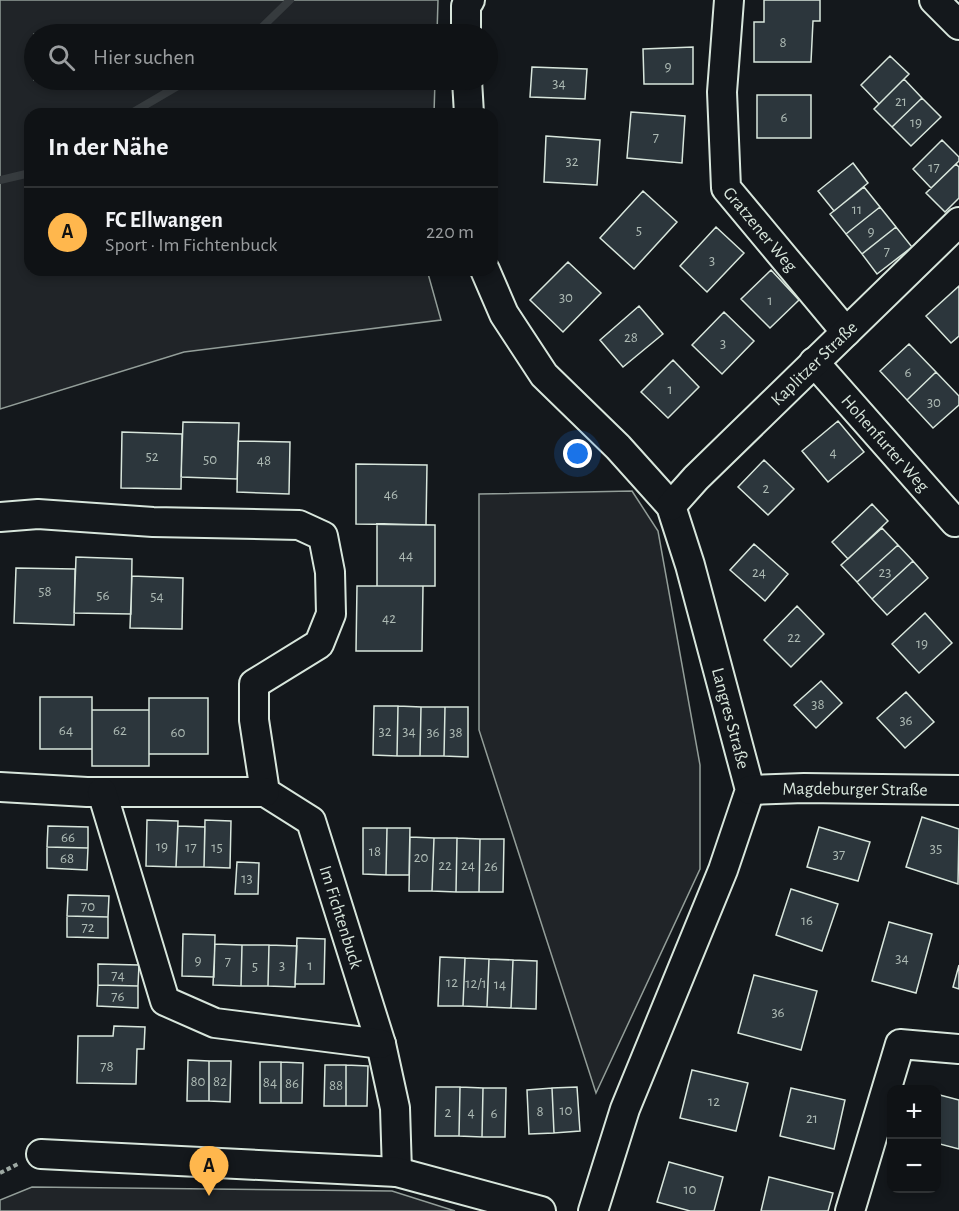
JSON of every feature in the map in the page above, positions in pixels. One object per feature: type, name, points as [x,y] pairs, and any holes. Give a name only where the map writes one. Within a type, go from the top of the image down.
[{"type":"street","points":[[466,24],[466,6],[470,0]]},
{"type":"street","name":"Gratzener Weg","points":[[729,0],[722,92],[726,188],[846,333]]},
{"type":"street","points":[[934,0],[959,25]]},
{"type":"street","points":[[468,90],[469,108]]},
{"type":"street","name":"Kaplitzer Straße","points":[[671,507],[696,478],[959,222]]},
{"type":"street","name":"Langres Straße","points":[[488,276],[504,314],[544,375],[618,447],[671,507],[690,565],[750,790],[723,870],[625,1109],[593,1211]]},
{"type":"street","name":"Hohenfurter Weg","points":[[814,362],[955,522],[959,521]]},
{"type":"street","points":[[0,517],[38,514],[153,522],[299,525],[322,536],[330,572],[331,614],[319,644],[254,684],[254,720],[265,792],[102,792],[0,787]]},
{"type":"street","name":"Magdeburger Straße","points":[[750,790],[804,788],[959,790]]},
{"type":"street","points":[[102,792],[165,1002],[214,1023],[381,1044]]},
{"type":"street","name":"Im Fichtenbuck","points":[[265,792],[311,821],[381,1044],[395,1108],[397,1172]]},
{"type":"street","points":[[850,1211],[900,1044],[959,1049]]},
{"type":"street","points":[[40,1154],[397,1172],[541,1211]]},
{"type":"shaded area","points":[[0,0],[438,0],[437,24],[24,24],[24,90],[435,90],[434,108],[24,108],[24,276],[429,276],[441,320],[184,352],[0,409]]},
{"type":"shaded area","points":[[632,491],[658,531],[700,765],[700,869],[596,1093],[479,730],[479,494]]},
{"type":"shaded area","points":[[32,1187],[392,1191],[455,1211],[0,1211],[0,1200]]},
{"type":"building","points":[[764,0],[820,0],[820,21],[813,21],[811,62],[754,62],[754,22],[764,22]]},
{"type":"building","points":[[693,47],[693,84],[644,84],[643,49]]},
{"type":"building","points":[[890,56],[909,74],[879,104],[861,85]]},
{"type":"building","points":[[532,67],[587,69],[585,99],[530,97]]},
{"type":"building","points":[[904,79],[922,98],[892,127],[874,109]]},
{"type":"building","points":[[757,95],[811,95],[811,138],[757,138]]},
{"type":"building","points":[[922,98],[941,117],[911,146],[892,127]]},
{"type":"building","points":[[631,112],[685,116],[682,163],[627,158]]},
{"type":"building","points":[[546,136],[600,140],[597,185],[544,182]]},
{"type":"building","points":[[942,140],[959,157],[959,161],[931,188],[913,169]]},
{"type":"building","points":[[853,163],[868,183],[834,211],[818,191]]},
{"type":"building","points":[[956,164],[959,167],[959,198],[945,212],[926,193]]},
{"type":"building","points":[[864,187],[880,207],[846,234],[830,214]]},
{"type":"building","points":[[643,191],[677,222],[634,269],[600,238]]},
{"type":"building","points":[[880,207],[896,227],[862,254],[846,234]]},
{"type":"building","points":[[716,227],[744,253],[707,292],[680,266]]},
{"type":"building","points":[[896,227],[912,247],[877,274],[862,254]]},
{"type":"building","points":[[568,262],[601,293],[563,332],[530,300]]},
{"type":"building","points":[[771,270],[799,300],[770,328],[741,299]]},
{"type":"building","points":[[959,286],[959,336],[951,343],[926,316]]},
{"type":"building","points":[[639,306],[663,334],[623,367],[600,340]]},
{"type":"building","points":[[724,312],[754,341],[722,374],[692,345]]},
{"type":"building","points":[[909,344],[936,372],[907,400],[880,371]]},
{"type":"building","points":[[673,360],[699,387],[668,418],[641,392]]},
{"type":"building","points":[[936,372],[959,396],[959,405],[933,428],[907,400]]},
{"type":"building","points":[[838,421],[864,452],[828,482],[802,451]]},
{"type":"building","points":[[183,422],[239,423],[237,479],[181,477]]},
{"type":"building","points":[[122,432],[182,434],[181,489],[121,488]]},
{"type":"building","points":[[238,441],[290,442],[289,494],[237,492]]},
{"type":"building","points":[[764,460],[794,489],[768,515],[738,487]]},
{"type":"building","points":[[356,464],[427,465],[426,525],[356,524]]},
{"type":"building","points":[[872,504],[888,521],[848,559],[832,542]]},
{"type":"building","points":[[377,524],[435,525],[435,586],[377,586]]},
{"type":"building","points":[[882,528],[898,545],[857,582],[841,565]]},
{"type":"building","points":[[754,544],[788,574],[765,601],[730,570]]},
{"type":"building","points":[[898,545],[913,561],[872,599],[857,582]]},
{"type":"building","points":[[76,557],[132,559],[131,614],[74,613]]},
{"type":"building","points":[[913,561],[928,578],[887,615],[872,599]]},
{"type":"building","points":[[16,568],[75,569],[74,625],[14,623]]},
{"type":"building","points":[[132,576],[183,578],[182,629],[130,628]]},
{"type":"building","points":[[357,586],[423,586],[422,651],[356,651]]},
{"type":"building","points":[[797,606],[824,634],[791,667],[764,640]]},
{"type":"building","points":[[925,613],[952,643],[919,673],[892,644]]},
{"type":"building","points":[[821,681],[842,703],[816,728],[794,705]]},
{"type":"building","points":[[906,692],[934,722],[905,748],[877,718]]},
{"type":"building","points":[[40,697],[92,697],[92,749],[40,749]]},
{"type":"building","points":[[149,698],[208,698],[208,754],[149,754]]},
{"type":"building","points":[[374,706],[398,706],[397,756],[373,755]]},
{"type":"building","points":[[398,706],[421,707],[420,756],[397,756]]},
{"type":"building","points":[[421,707],[445,707],[444,756],[420,756]]},
{"type":"building","points":[[445,707],[468,707],[468,757],[444,756]]},
{"type":"building","points":[[92,710],[149,710],[149,766],[92,766]]},
{"type":"building","points":[[922,817],[959,829],[958,884],[906,867]]},
{"type":"building","points":[[147,820],[178,821],[176,867],[146,866]]},
{"type":"building","points":[[205,820],[231,821],[230,868],[204,867]]},
{"type":"building","points":[[48,826],[88,827],[88,848],[47,847]]},
{"type":"building","points":[[178,826],[205,827],[204,867],[176,867]]},
{"type":"building","points":[[819,827],[870,842],[858,881],[807,867]]},
{"type":"building","points":[[363,828],[387,828],[386,875],[363,874]]},
{"type":"building","points":[[387,828],[410,828],[409,875],[386,875]]},
{"type":"building","points":[[410,837],[434,838],[432,891],[409,891]]},
{"type":"building","points":[[434,838],[457,838],[456,892],[432,891]]},
{"type":"building","points":[[457,838],[480,839],[479,892],[456,892]]},
{"type":"building","points":[[480,839],[504,839],[503,892],[479,892]]},
{"type":"building","points":[[47,847],[88,848],[87,870],[47,868]]},
{"type":"building","points":[[237,862],[259,863],[258,894],[235,894]]},
{"type":"building","points":[[791,889],[838,904],[822,951],[776,935]]},
{"type":"building","points":[[68,895],[109,896],[108,917],[67,916]]},
{"type":"building","points":[[67,916],[108,917],[108,938],[67,937]]},
{"type":"building","points":[[889,922],[932,934],[916,993],[872,981]]},
{"type":"building","points":[[183,934],[215,935],[214,977],[182,976]]},
{"type":"building","points":[[297,938],[325,939],[324,984],[295,984]]},
{"type":"building","points":[[215,944],[242,945],[241,986],[213,985]]},
{"type":"building","points":[[242,945],[269,945],[268,986],[241,986]]},
{"type":"building","points":[[269,945],[297,946],[295,987],[268,986]]},
{"type":"building","points":[[440,957],[465,958],[463,1006],[438,1006]]},
{"type":"building","points":[[465,958],[489,959],[487,1007],[463,1006]]},
{"type":"building","points":[[489,959],[513,960],[511,1008],[487,1007]]},
{"type":"building","points":[[513,960],[537,961],[536,1009],[511,1008]]},
{"type":"building","points":[[98,964],[139,965],[138,986],[98,985]]},
{"type":"building","points":[[959,965],[959,989],[953,987]]},
{"type":"building","points":[[754,975],[817,991],[801,1050],[738,1033]]},
{"type":"building","points":[[98,985],[138,986],[138,1008],[97,1006]]},
{"type":"building","points":[[114,1026],[145,1027],[144,1049],[137,1049],[136,1084],[77,1083],[78,1036],[113,1036]]},
{"type":"building","points":[[188,1060],[209,1061],[209,1101],[187,1101]]},
{"type":"building","points":[[209,1061],[231,1061],[230,1102],[209,1101]]},
{"type":"building","points":[[260,1062],[281,1062],[281,1103],[260,1103]]},
{"type":"building","points":[[281,1062],[303,1063],[302,1103],[281,1103]]},
{"type":"building","points":[[325,1065],[346,1065],[346,1106],[324,1106]]},
{"type":"building","points":[[346,1065],[368,1066],[367,1106],[346,1106]]},
{"type":"building","points":[[692,1070],[748,1083],[736,1131],[680,1118]]},
{"type":"building","points":[[436,1087],[460,1087],[459,1136],[435,1136]]},
{"type":"building","points":[[460,1087],[483,1088],[482,1137],[459,1136]]},
{"type":"building","points":[[577,1087],[580,1131],[554,1133],[552,1088]]},
{"type":"building","points":[[483,1088],[506,1088],[505,1137],[482,1137]]},
{"type":"building","points":[[552,1088],[554,1133],[529,1134],[527,1090]]},
{"type":"building","points":[[791,1088],[845,1100],[834,1149],[780,1136]]},
{"type":"building","points":[[941,1095],[959,1100],[959,1149],[941,1144]]},
{"type":"building","points":[[669,1162],[723,1177],[714,1211],[690,1211],[657,1202]]},
{"type":"building","points":[[769,1177],[833,1193],[828,1211],[761,1211]]},
{"type":"waterway","points":[[265,24],[290,0]]},
{"type":"waterway","points":[[140,108],[171,90]]},
{"type":"waterway","points":[[0,180],[24,174]]},
{"type":"place","name":"FC Ellwangen","points":[[209,1196]]}]
